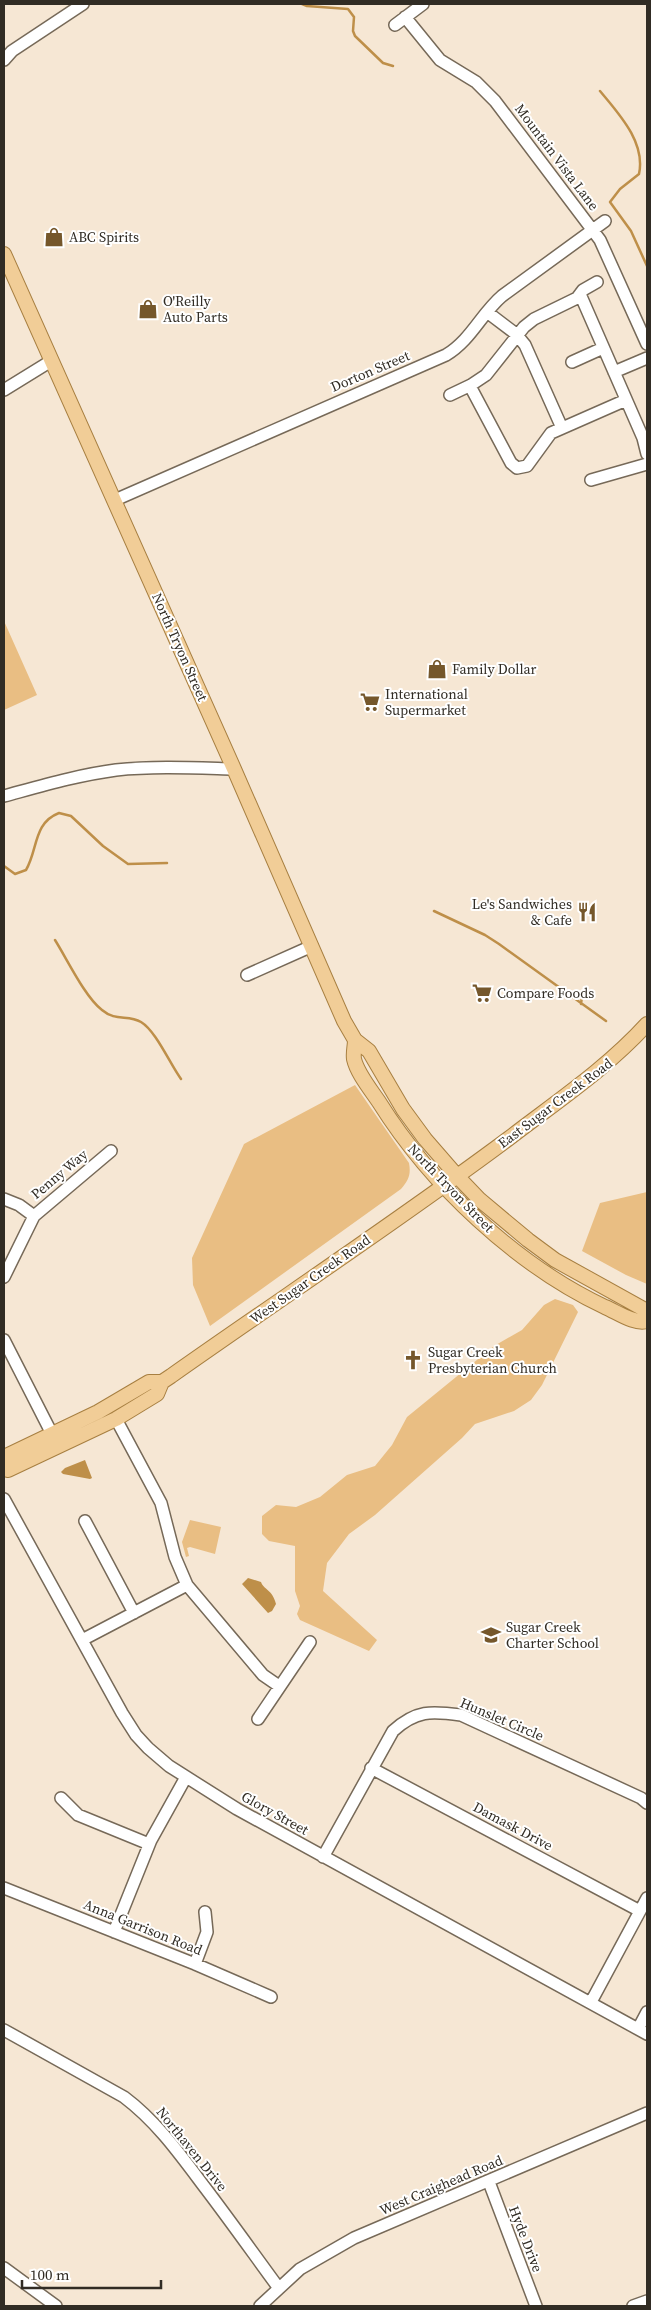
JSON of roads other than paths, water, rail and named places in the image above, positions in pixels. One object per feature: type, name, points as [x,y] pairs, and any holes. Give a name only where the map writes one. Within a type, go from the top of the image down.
[{"type":"main road","name":"North Tryon Street","points":[[4,254],[115,500],[344,1021],[355,1040],[369,1051],[403,1108],[458,1177],[505,1222],[555,1260],[647,1311]]},
{"type":"main road","name":"East Sugar Creek Road","points":[[458,1177],[594,1075],[632,1041],[647,1024]]},
{"type":"main road","name":"North Tryon Street","points":[[355,1040],[354,1059],[400,1134],[487,1227],[532,1263],[599,1304],[642,1323],[647,1321]]},
{"type":"main road","name":"West Sugar Creek Road","points":[[4,1457],[98,1412],[149,1382],[162,1382],[458,1177]]},
{"type":"main road","name":"West Sugar Creek Road","points":[[4,1468],[8,1470],[116,1419],[158,1394],[162,1382]]},
{"type":"street","points":[[4,60],[12,51],[83,4]]},
{"type":"street","points":[[395,25],[423,4]]},
{"type":"street","name":"Mountain Vista Lane","points":[[405,17],[440,60],[476,82],[496,101],[593,231],[603,245],[647,344]]},
{"type":"street","name":"Dorton Street","points":[[115,500],[446,355],[468,338],[487,312],[508,291],[605,221]]},
{"type":"street","points":[[450,395],[470,386],[492,370],[534,318],[577,298],[597,282]]},
{"type":"street","points":[[580,294],[643,438],[647,454]]},
{"type":"street","points":[[487,312],[518,336],[528,351],[562,428]]},
{"type":"street","points":[[572,362],[603,348]]},
{"type":"street","points":[[614,372],[647,358]]},
{"type":"street","points":[[4,390],[51,361]]},
{"type":"street","points":[[470,386],[511,463],[518,468],[528,466],[547,436],[626,400]]},
{"type":"street","points":[[591,480],[647,464]]},
{"type":"street","points":[[4,796],[116,770],[140,768],[234,769]]},
{"type":"street","points":[[247,975],[312,946]]},
{"type":"street","name":"Penny Way","points":[[4,1277],[34,1216],[111,1151]]},
{"type":"street","points":[[4,1198],[20,1205],[34,1216]]},
{"type":"street","points":[[4,1340],[52,1434]]},
{"type":"street","points":[[116,1419],[163,1508],[176,1557],[187,1585],[264,1674],[279,1686]]},
{"type":"street","name":"Glory Street","points":[[4,1499],[136,1735],[148,1748],[186,1778],[236,1809],[643,2031]]},
{"type":"street","points":[[86,1521],[134,1613]]},
{"type":"street","points":[[82,1640],[187,1585]]},
{"type":"street","points":[[258,1719],[310,1642]]},
{"type":"street","name":"Hunslet Circle","points":[[323,1857],[393,1730],[407,1718],[422,1714],[439,1712],[460,1715],[641,1798],[647,1803]]},
{"type":"street","name":"Damask Drive","points":[[371,1768],[640,1911]]},
{"type":"street","points":[[114,1932],[149,1844],[186,1778]]},
{"type":"street","points":[[61,1798],[78,1815],[149,1844]]},
{"type":"street","name":"Anna Garrison Road","points":[[4,1888],[195,1964],[271,1997]]},
{"type":"street","points":[[591,2002],[647,1898]]},
{"type":"street","points":[[195,1964],[207,1932],[205,1912]]},
{"type":"street","points":[[643,2031],[647,2012]]},
{"type":"street","name":"Northaven Drive","points":[[4,2030],[124,2097],[145,2114],[185,2160],[278,2287]]},
{"type":"street","name":"West Craighead Road","points":[[260,2306],[278,2287],[300,2269],[354,2238],[647,2113]]},
{"type":"street","name":"Hyde Drive","points":[[489,2182],[536,2306]]},
{"type":"street","points":[[4,2268],[56,2306]]},
{"type":"street","points":[[633,2306],[647,2301]]},
{"type":"waterway","points":[[302,4],[348,9],[354,17],[353,31],[355,36],[383,63],[393,66]]},
{"type":"waterway","points":[[600,91],[629,129],[638,151],[640,162],[639,174],[620,189],[610,202],[631,231],[647,266]]},
{"type":"waterway","points":[[4,866],[15,874],[26,870],[40,830],[45,823],[59,813],[71,816],[103,846],[128,864],[167,863]]},
{"type":"waterway","points":[[434,911],[485,935],[606,1021]]},
{"type":"waterway","points":[[55,940],[83,987],[96,1004],[107,1014],[131,1018],[147,1026],[181,1079]]},
{"type":"waterway","points":[[581,1004],[582,996]]},
{"type":"place","name":"ABC Spirits","points":[[54,237]]},
{"type":"place","name":"O'Reilly Auto Parts","points":[[148,309]]},
{"type":"place","name":"Family Dollar","points":[[437,669]]},
{"type":"place","name":"International Supermarket","points":[[370,702]]},
{"type":"place","name":"Le's Sandwiches & Cafe","points":[[587,912]]},
{"type":"place","name":"Compare Foods","points":[[482,993]]},
{"type":"place","name":"Sugar Creek Presbyterian Church","points":[[413,1360]]},
{"type":"place","name":"Sugar Creek Charter School","points":[[491,1635]]}]
